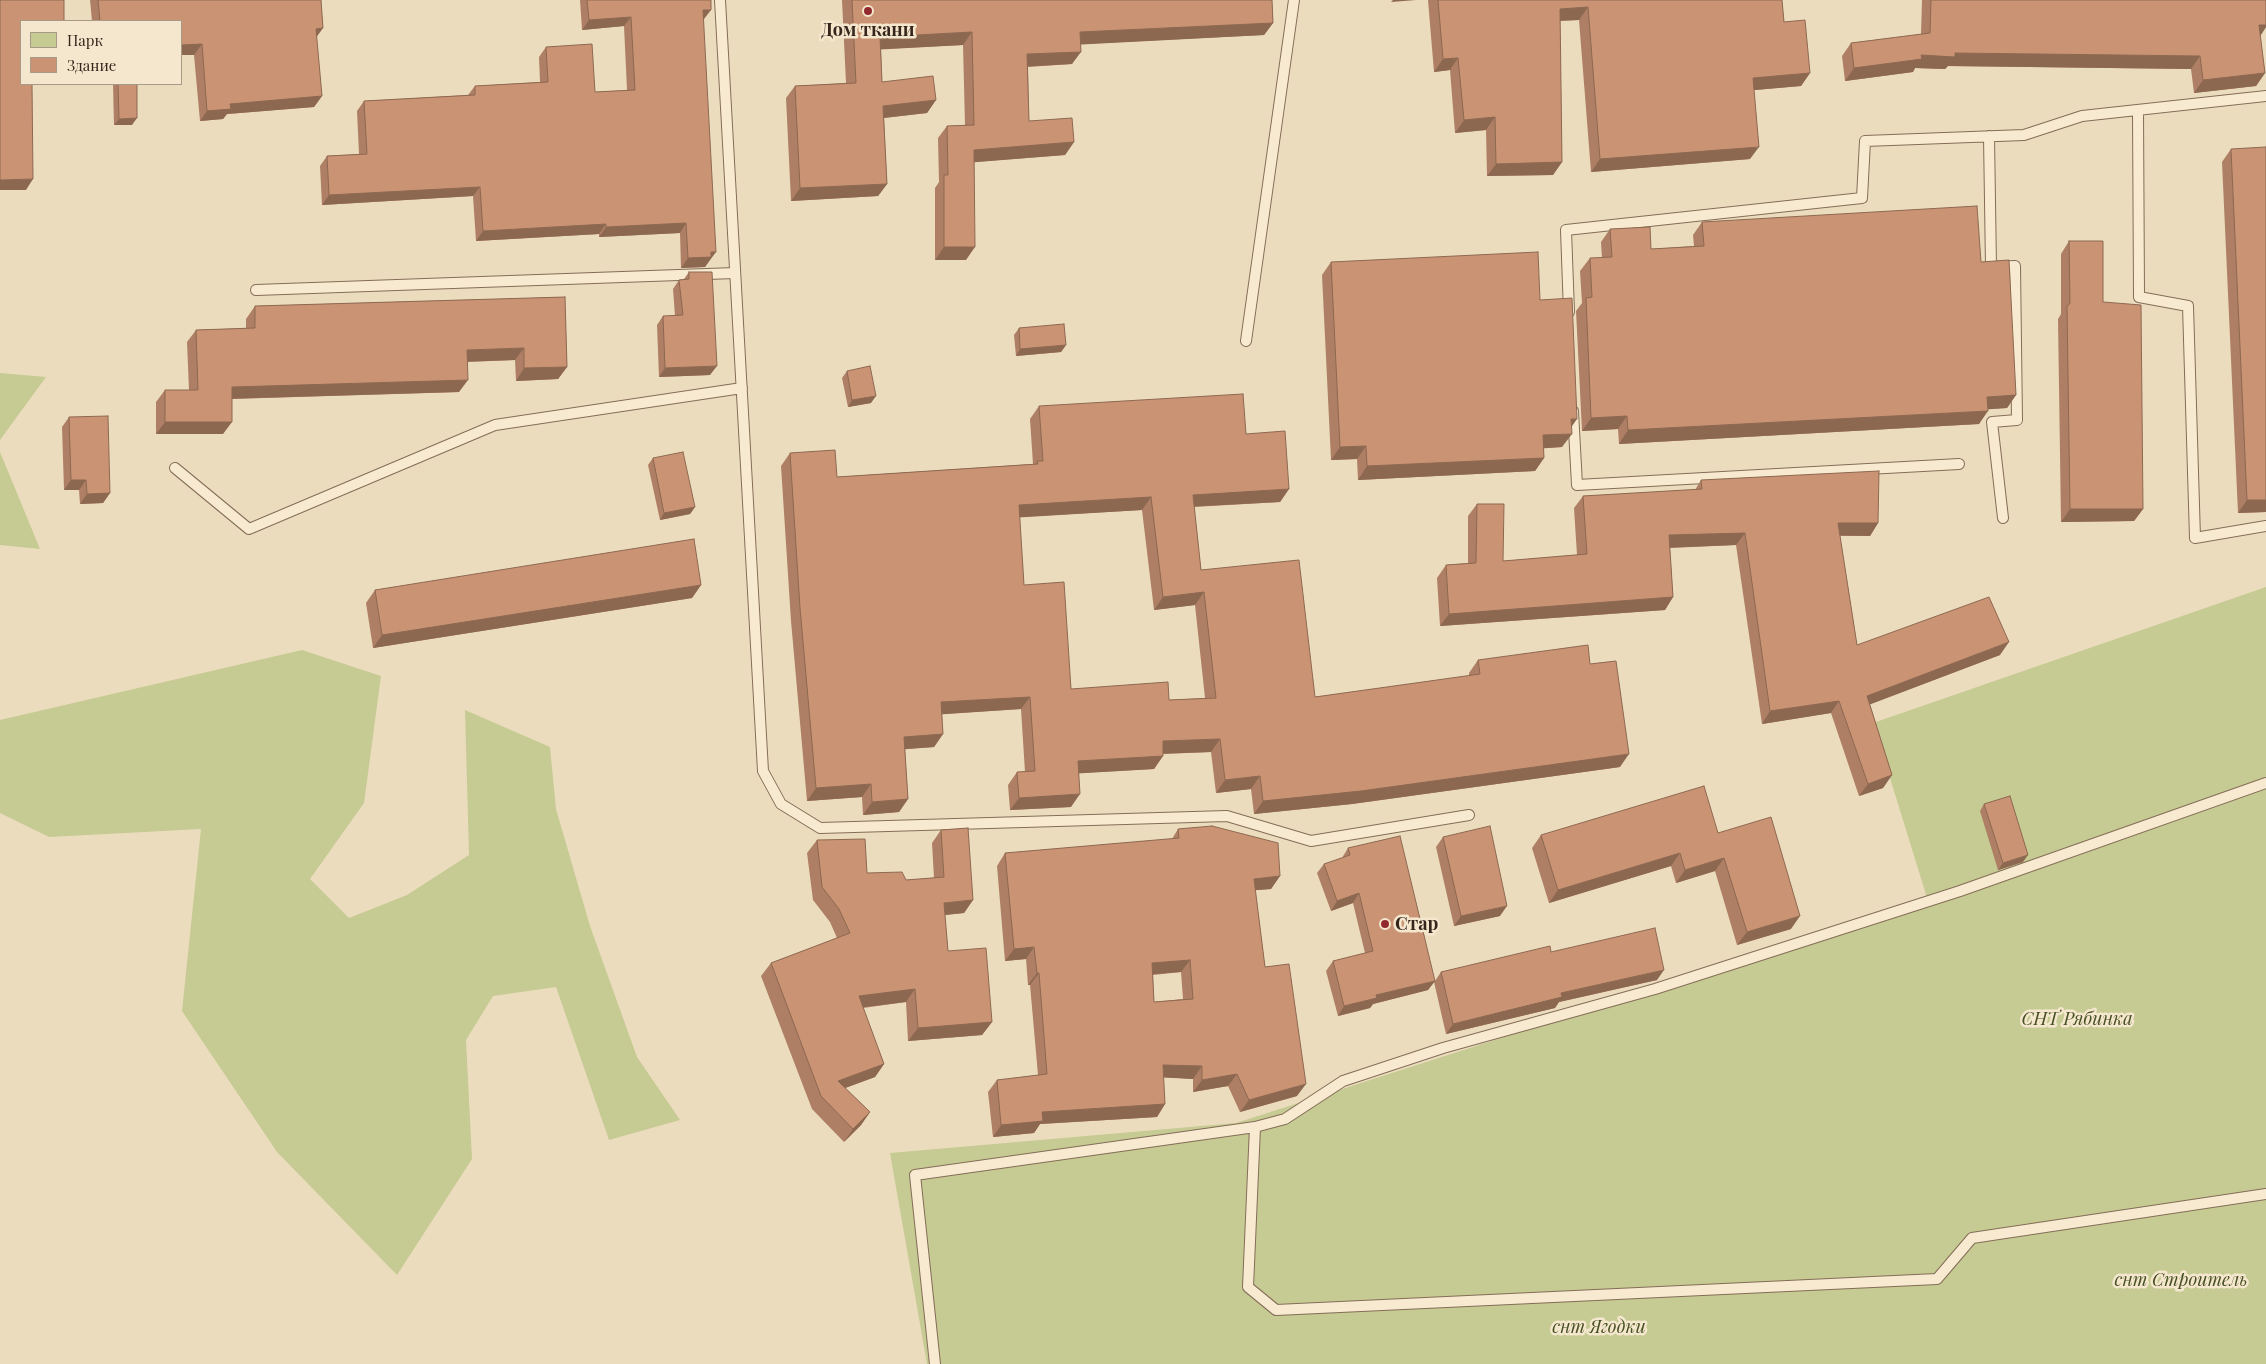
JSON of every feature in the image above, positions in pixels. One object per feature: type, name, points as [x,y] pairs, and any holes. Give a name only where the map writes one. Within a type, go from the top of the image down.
[{"type":"lane","points":[[720,0],[763,771],[781,804],[820,828],[1227,816],[1312,841],[1469,815]]},
{"type":"lane","points":[[1246,341],[1294,0]]},
{"type":"lane","points":[[1569,318],[1566,230],[1862,198],[1865,141],[2024,135],[2082,116],[2266,96]]},
{"type":"lane","points":[[2138,111],[2138,297],[2188,306],[2195,538],[2266,526]]},
{"type":"lane","points":[[1989,136],[1991,267],[2015,266],[2017,420],[1992,422],[2002,518]]},
{"type":"lane","points":[[256,290],[735,273]]},
{"type":"lane","points":[[175,468],[249,529],[495,425],[742,388]]},
{"type":"lane","points":[[1573,397],[1577,485],[1959,464]]},
{"type":"lane","points":[[935,1364],[915,1175],[1255,1127],[1285,1119],[1343,1081],[1443,1048],[1655,989],[1960,891],[2266,783]]},
{"type":"lane","points":[[1255,1127],[1248,1287],[1276,1310],[1937,1279],[1972,1238],[2266,1194]]},
{"type":"green space","points":[[0,373],[46,377],[0,440]]},
{"type":"green space","points":[[0,452],[40,549],[0,545]]},
{"type":"green space","name":"СНТ Рябинка","points":[[2266,587],[2266,1364],[927,1364],[890,1153],[1236,1123],[1928,901],[1873,723]]},
{"type":"green space","points":[[302,650],[381,676],[364,803],[310,879],[349,918],[407,895],[469,855],[465,710],[550,747],[556,809],[590,926],[637,1057],[680,1120],[609,1140],[556,987],[493,996],[466,1040],[472,1159],[397,1275],[277,1152],[182,1011],[201,829],[49,837],[0,813],[0,720]]},
{"type":"building","points":[[0,0],[64,0],[64,20],[20,20],[20,85],[32,85],[33,179],[0,180]]},
{"type":"building","points":[[98,0],[321,0],[323,28],[316,29],[322,96],[230,104],[231,109],[207,111],[202,44],[182,45],[182,20],[100,20]]},
{"type":"building","points":[[587,0],[711,0],[711,10],[703,10],[716,252],[711,252],[711,257],[688,258],[686,223],[606,227],[606,224],[483,231],[480,187],[329,195],[327,156],[367,154],[364,101],[475,95],[475,86],[548,82],[546,47],[592,44],[595,92],[635,90],[631,17],[589,20]]},
{"type":"building","points":[[852,0],[1272,0],[1273,23],[1080,32],[1081,52],[1027,54],[1029,121],[1072,118],[1074,142],[974,150],[975,247],[944,247],[944,175],[948,175],[947,126],[974,125],[972,32],[880,37],[882,82],[933,76],[936,100],[883,106],[887,184],[800,188],[795,86],[856,83]]},
{"type":"building","points":[[1438,0],[1782,0],[1784,22],[1805,20],[1810,73],[1753,78],[1759,147],[1600,159],[1588,7],[1560,9],[1562,162],[1496,164],[1495,117],[1464,120],[1458,58],[1443,59]]},
{"type":"building","points":[[1931,0],[2266,0],[2266,25],[2259,25],[2265,73],[2203,80],[2200,56],[1955,53],[1955,57],[1921,55],[1922,59],[1854,68],[1851,43],[1930,33]]},
{"type":"building","points":[[118,85],[137,85],[137,118],[119,119]]},
{"type":"building","points":[[2266,147],[2266,500],[2247,500],[2231,149]]},
{"type":"building","points":[[1977,206],[1981,262],[2009,260],[2016,395],[1987,397],[1988,411],[1628,430],[1627,416],[1591,418],[1586,298],[1592,297],[1590,258],[1612,257],[1610,229],[1650,227],[1651,249],[1704,246],[1702,222]]},
{"type":"building","points":[[2069,241],[2103,241],[2103,302],[2141,305],[2143,509],[2070,509],[2067,307],[2070,303]]},
{"type":"building","points":[[1538,252],[1540,300],[1572,298],[1577,419],[1571,419],[1572,434],[1543,435],[1544,458],[1367,466],[1366,446],[1340,447],[1331,262]]},
{"type":"building","points":[[689,272],[712,272],[717,366],[665,368],[663,316],[683,315],[679,280],[689,279]]},
{"type":"building","points":[[565,297],[567,367],[524,368],[524,348],[467,350],[468,380],[232,387],[232,422],[165,422],[165,390],[198,390],[196,330],[255,328],[255,306]]},
{"type":"building","points":[[1064,324],[1066,345],[1020,349],[1019,328]]},
{"type":"building","points":[[870,366],[876,396],[852,400],[847,371]]},
{"type":"building","points":[[1243,394],[1246,434],[1285,431],[1289,489],[1193,495],[1201,570],[1299,560],[1315,697],[1480,674],[1478,660],[1588,645],[1590,664],[1616,661],[1629,754],[1361,791],[1263,801],[1260,776],[1225,780],[1220,739],[1163,741],[1163,756],[1078,761],[1080,794],[1019,798],[1017,772],[1035,771],[1030,697],[941,702],[943,734],[904,737],[908,799],[872,802],[871,784],[816,788],[800,608],[790,453],[835,450],[837,477],[1038,464],[1037,461],[1043,461],[1039,406]],"holes":[[[1151,497],[1163,597],[1204,592],[1216,698],[1169,700],[1168,682],[1071,689],[1064,582],[1024,585],[1019,505]]]},
{"type":"building","points":[[108,416],[110,493],[87,494],[86,480],[71,480],[69,417]]},
{"type":"building","points":[[683,452],[695,507],[664,513],[653,458]]},
{"type":"building","points":[[1879,471],[1878,523],[1838,523],[1857,645],[1989,597],[2009,642],[1867,696],[1892,775],[1868,784],[1839,701],[1770,711],[1745,533],[1669,535],[1673,597],[1449,614],[1446,565],[1476,563],[1477,504],[1504,504],[1503,561],[1587,554],[1583,496],[1702,489],[1701,480]]},
{"type":"building","points":[[694,539],[701,585],[382,635],[375,590]]},
{"type":"building","points":[[1704,786],[1718,833],[1771,817],[1800,916],[1747,932],[1724,858],[1685,870],[1680,853],[1558,890],[1541,835]]},
{"type":"building","points":[[2010,796],[2028,855],[2003,863],[1984,804]]},
{"type":"building","points":[[1212,826],[1278,843],[1280,876],[1254,879],[1265,967],[1289,964],[1306,1084],[1249,1100],[1237,1074],[1202,1080],[1202,1066],[1163,1065],[1165,1104],[1042,1112],[1043,1121],[1001,1125],[997,1080],[1047,1074],[1039,973],[1037,973],[1034,947],[1014,949],[1005,853],[1179,838],[1178,829]],"holes":[[[1190,960],[1193,999],[1154,1002],[1152,963]]]},
{"type":"building","points":[[1490,826],[1507,906],[1461,916],[1443,837]]},
{"type":"building","points":[[968,828],[973,900],[944,903],[948,951],[986,948],[992,1022],[918,1028],[915,989],[859,996],[884,1064],[838,1081],[870,1112],[853,1129],[821,1096],[771,963],[850,933],[839,909],[822,887],[817,840],[865,839],[867,873],[902,872],[906,880],[944,877],[941,830]]},
{"type":"building","name":"Стар","points":[[1400,836],[1435,981],[1376,995],[1377,998],[1344,1006],[1333,961],[1373,951],[1359,893],[1337,901],[1324,864],[1350,855],[1348,848]]},
{"type":"building","points":[[1655,928],[1664,970],[1561,993],[1562,997],[1453,1024],[1441,972],[1550,946],[1551,952]]},
{"type":"place","name":"Дом ткани","points":[[868,11]]},
{"type":"place","name":"Стар","points":[[1385,924]]},
{"type":"park label","name":"снт Строитель","points":[[2181,1280]]},
{"type":"park label","name":"снт Ягодки","points":[[1599,1327]]}]
